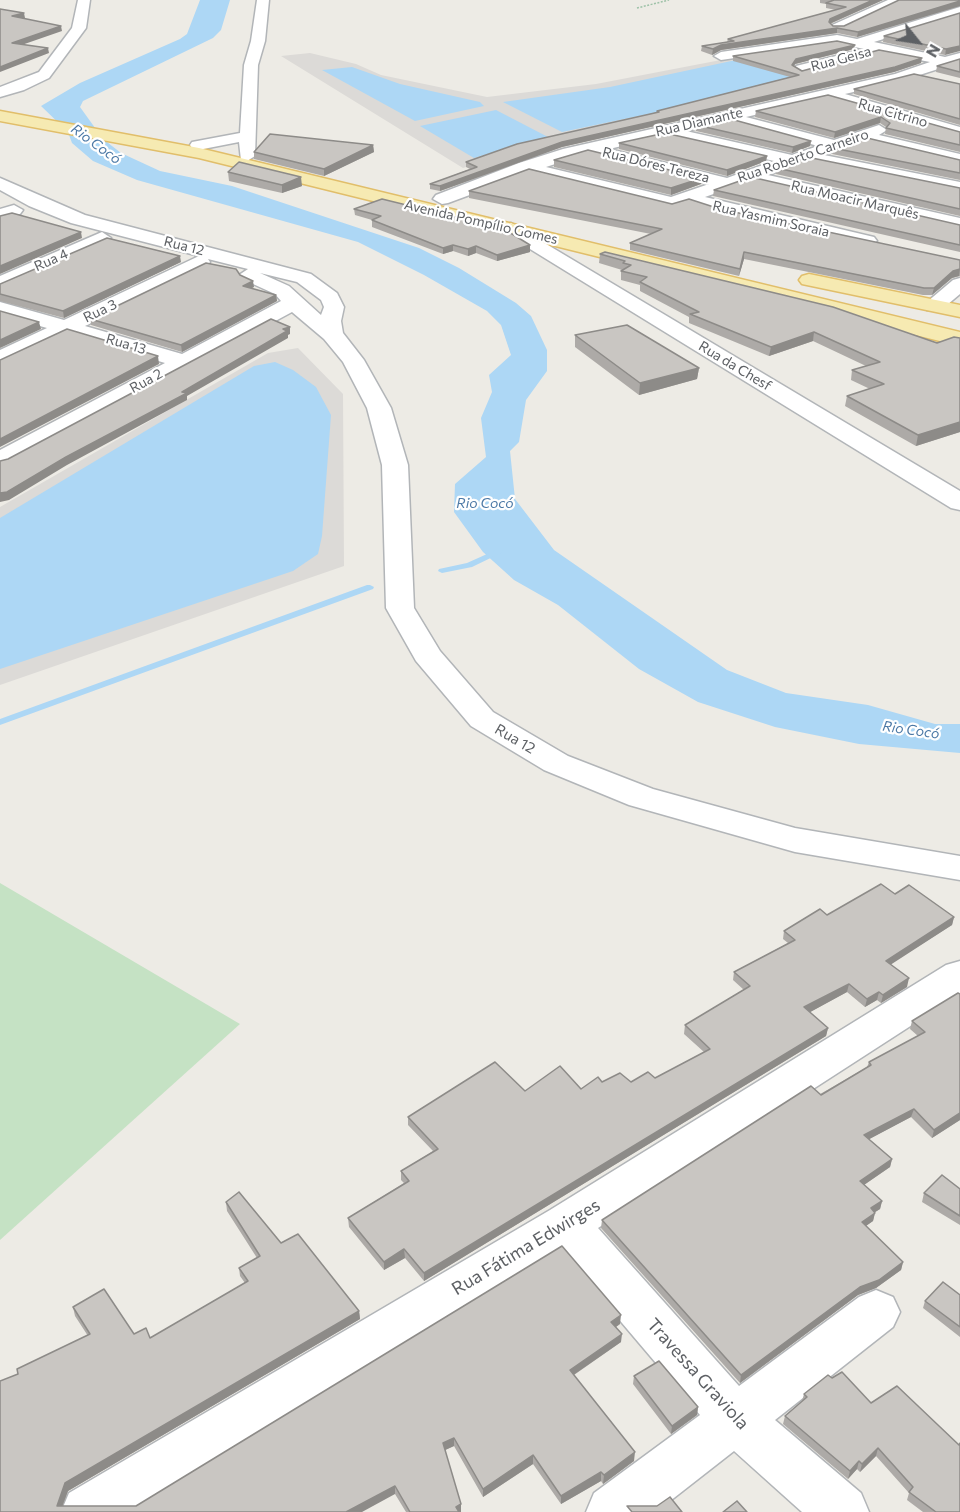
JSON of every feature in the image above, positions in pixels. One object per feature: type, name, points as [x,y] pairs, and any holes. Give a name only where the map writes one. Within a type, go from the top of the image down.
[{"type":"main road","name":"Avenida Pompílio Gomes","points":[[3,111],[198,145],[715,260]]},
{"type":"main road","name":"Avenida Pompílio Gomes","points":[[112,131],[960,339]]},
{"type":"main road","points":[[795,277],[960,311]]},
{"type":"street","points":[[0,92],[19,87],[44,75],[79,27],[84,0]]},
{"type":"street","points":[[247,156],[251,65],[258,41],[263,0]]},
{"type":"street","points":[[722,56],[780,47],[837,32],[864,16],[899,0]]},
{"type":"street","name":"Rua Geisa","points":[[801,69],[833,61],[881,42],[957,5]]},
{"type":"street","points":[[864,16],[915,26]]},
{"type":"street","points":[[837,32],[955,61]]},
{"type":"street","points":[[837,32],[859,43],[881,42]]},
{"type":"street","points":[[780,47],[904,81],[941,80]]},
{"type":"street","name":"Rua Diamante","points":[[442,199],[525,167],[587,148],[868,84],[904,81],[955,61]]},
{"type":"street","name":"Rua Citrino","points":[[826,93],[960,132]]},
{"type":"street","points":[[789,101],[821,111]]},
{"type":"street","points":[[724,116],[833,145]]},
{"type":"street","name":"Rua Roberto Carneiro","points":[[680,200],[833,145],[858,129],[960,159]]},
{"type":"street","points":[[664,130],[798,158],[960,187]]},
{"type":"street","points":[[198,145],[248,136]]},
{"type":"street","name":"Rua Dóres Tereza","points":[[587,148],[726,183]]},
{"type":"street","name":"Rua Yasmim Soraia","points":[[525,167],[880,244]]},
{"type":"street","name":"Rua Moacir Marquês","points":[[750,176],[960,224]]},
{"type":"street","name":"Rua 12","points":[[0,183],[35,202],[78,219],[304,278],[321,288],[330,297],[334,307],[330,321],[332,334]]},
{"type":"street","name":"Rua 12","points":[[5,209],[47,224],[266,281],[282,290],[293,303],[332,334],[353,360],[379,408],[395,465],[400,608],[428,655],[482,719],[556,763],[641,797],[795,840],[960,868]]},
{"type":"street","name":"Rua da Chesf","points":[[512,229],[960,502]]},
{"type":"street","name":"Rua 4","points":[[0,283],[102,238]]},
{"type":"street","name":"Rua 3","points":[[0,359],[200,262]]},
{"type":"street","points":[[934,306],[960,284]]},
{"type":"street","name":"Rua 2","points":[[0,460],[293,303]]},
{"type":"street","name":"Rua 13","points":[[0,308],[183,361]]},
{"type":"street","name":"Rua Fátima Edwirges","points":[[88,1512],[566,1224],[960,975]]},
{"type":"street","name":"Travessa Graviola","points":[[566,1224],[736,1419],[842,1512]]},
{"type":"street","points":[[613,1512],[876,1312]]},
{"type":"path","points":[[637,8],[669,0]]},
{"type":"shaded area","points":[[310,53],[356,64],[381,75],[487,97],[596,84],[752,54],[826,79],[557,139],[463,168],[281,56]]},
{"type":"shaded area","points":[[298,348],[343,394],[344,566],[0,685],[0,507],[268,353]]},
{"type":"green space","points":[[0,883],[240,1024],[0,1240]]},
{"type":"water","name":"Rio Cocó","points":[[200,0],[230,0],[221,30],[213,38],[83,101],[80,107],[103,139],[121,153],[160,171],[232,186],[419,248],[459,268],[516,303],[531,316],[547,350],[547,371],[526,400],[519,442],[510,451],[515,499],[554,550],[727,670],[786,693],[868,705],[935,724],[960,724],[960,753],[859,744],[775,727],[698,702],[639,669],[558,605],[514,580],[483,552],[454,512],[455,484],[486,457],[481,418],[492,392],[489,375],[511,355],[501,325],[487,311],[424,275],[358,242],[137,180],[93,161],[72,143],[68,132],[41,106],[80,83],[180,39],[187,34]]},
{"type":"water","points":[[750,57],[816,79],[562,132],[503,102],[610,87]]},
{"type":"water","points":[[352,67],[400,84],[480,102],[484,106],[415,121],[322,70]]},
{"type":"water","points":[[496,110],[548,137],[474,158],[420,126]]},
{"type":"water","points":[[275,362],[293,370],[316,387],[331,415],[322,536],[318,554],[293,571],[0,669],[0,518],[254,366]]},
{"type":"building","points":[[834,0],[873,0],[830,19],[829,22],[833,26],[844,26],[899,0],[960,1],[858,32],[837,28],[721,45],[713,49],[702,46],[734,41],[728,39],[846,7],[826,3]]},
{"type":"building","points":[[0,9],[24,13],[12,16],[61,26],[12,43],[48,48],[0,67]]},
{"type":"building","points":[[960,13],[960,46],[946,49],[884,36]]},
{"type":"building","points":[[837,41],[855,45],[796,59],[792,65],[802,71],[879,50],[922,58],[895,67],[562,142],[440,186],[430,184],[477,167],[466,162],[517,144],[659,112],[657,111],[799,75],[733,56]]},
{"type":"building","points":[[960,59],[960,72],[937,66]]},
{"type":"building","points":[[914,74],[960,84],[960,119],[854,89]]},
{"type":"building","points":[[828,95],[960,132],[960,145],[886,128],[890,123],[881,117],[835,132],[756,111]]},
{"type":"building","points":[[727,118],[811,141],[793,147],[696,125]]},
{"type":"building","points":[[665,133],[767,156],[727,170],[619,143]]},
{"type":"building","points":[[270,134],[373,145],[324,169],[254,152]]},
{"type":"building","points":[[863,137],[960,160],[960,173],[833,148]]},
{"type":"building","points":[[588,150],[702,178],[671,188],[554,160]]},
{"type":"building","points":[[807,157],[960,188],[960,209],[777,168]]},
{"type":"building","points":[[239,162],[301,177],[282,185],[228,172]]},
{"type":"building","points":[[529,169],[672,204],[689,199],[720,209],[960,260],[960,269],[953,271],[934,288],[924,288],[744,252],[740,269],[630,243],[662,229],[469,191]]},
{"type":"building","points":[[751,177],[960,225],[960,245],[714,190]]},
{"type":"building","points":[[382,199],[504,229],[530,245],[497,255],[476,246],[468,249],[453,245],[443,248],[372,220],[381,216],[354,209]]},
{"type":"building","points":[[12,213],[81,232],[0,266],[0,216]]},
{"type":"building","points":[[107,238],[180,256],[63,311],[0,294],[0,284]]},
{"type":"building","points":[[605,252],[833,307],[937,343],[954,337],[960,338],[960,422],[918,435],[847,396],[884,384],[852,370],[880,362],[814,332],[771,347],[690,314],[699,312],[640,282],[647,277],[621,271],[631,265],[600,254]]},
{"type":"building","points":[[206,263],[236,269],[240,275],[253,281],[243,286],[276,295],[181,345],[90,319]]},
{"type":"building","points":[[0,311],[39,322],[0,340]]},
{"type":"building","points":[[271,319],[290,327],[283,329],[287,331],[182,392],[187,393],[66,457],[7,492],[0,493],[0,461],[8,459]]},
{"type":"building","points":[[627,325],[699,368],[640,383],[575,335]]},
{"type":"building","points":[[67,329],[158,356],[0,439],[0,360]]},
{"type":"building","points":[[881,884],[895,894],[909,885],[954,917],[886,961],[909,978],[883,995],[879,992],[867,999],[849,984],[804,1007],[828,1028],[424,1273],[404,1249],[384,1262],[348,1218],[409,1181],[401,1171],[438,1149],[408,1117],[495,1062],[525,1091],[560,1066],[581,1089],[598,1077],[602,1082],[620,1073],[631,1082],[648,1072],[655,1078],[710,1049],[685,1025],[750,986],[734,972],[795,940],[784,931],[820,909],[827,915]]},
{"type":"building","points":[[958,993],[960,994],[960,1113],[934,1130],[914,1109],[864,1135],[892,1159],[860,1181],[882,1201],[871,1208],[875,1213],[862,1222],[903,1262],[879,1280],[860,1287],[741,1375],[602,1220],[811,1086],[821,1095],[871,1065],[869,1062],[925,1032],[912,1021]]},
{"type":"building","points":[[942,1175],[960,1189],[960,1216],[924,1193]]},
{"type":"building","points":[[239,1192],[281,1243],[298,1234],[359,1311],[65,1483],[57,1506],[136,1506],[562,1246],[621,1315],[611,1322],[622,1334],[570,1370],[635,1452],[604,1475],[601,1472],[561,1496],[533,1455],[483,1489],[454,1438],[443,1443],[461,1504],[456,1507],[459,1512],[410,1512],[395,1486],[346,1512],[0,1512],[0,1381],[18,1374],[17,1369],[90,1334],[73,1307],[104,1289],[134,1334],[146,1328],[150,1338],[248,1281],[239,1268],[260,1256],[226,1202]]},
{"type":"building","points":[[943,1282],[960,1295],[960,1327],[925,1301]]},
{"type":"building","points":[[659,1361],[698,1407],[672,1426],[634,1376]]},
{"type":"building","points":[[842,1372],[871,1403],[897,1386],[959,1445],[960,1443],[960,1512],[936,1512],[909,1492],[913,1487],[878,1448],[862,1464],[859,1461],[850,1471],[785,1416],[807,1397],[804,1394],[828,1375],[832,1378]]},
{"type":"building","points":[[670,1497],[682,1512],[632,1512],[627,1506],[657,1506]]},
{"type":"building","points":[[737,1501],[747,1512],[723,1512]]},
{"type":"waterway","points":[[442,571],[469,565],[499,552]]},
{"type":"waterway","points":[[0,722],[370,587]]}]
